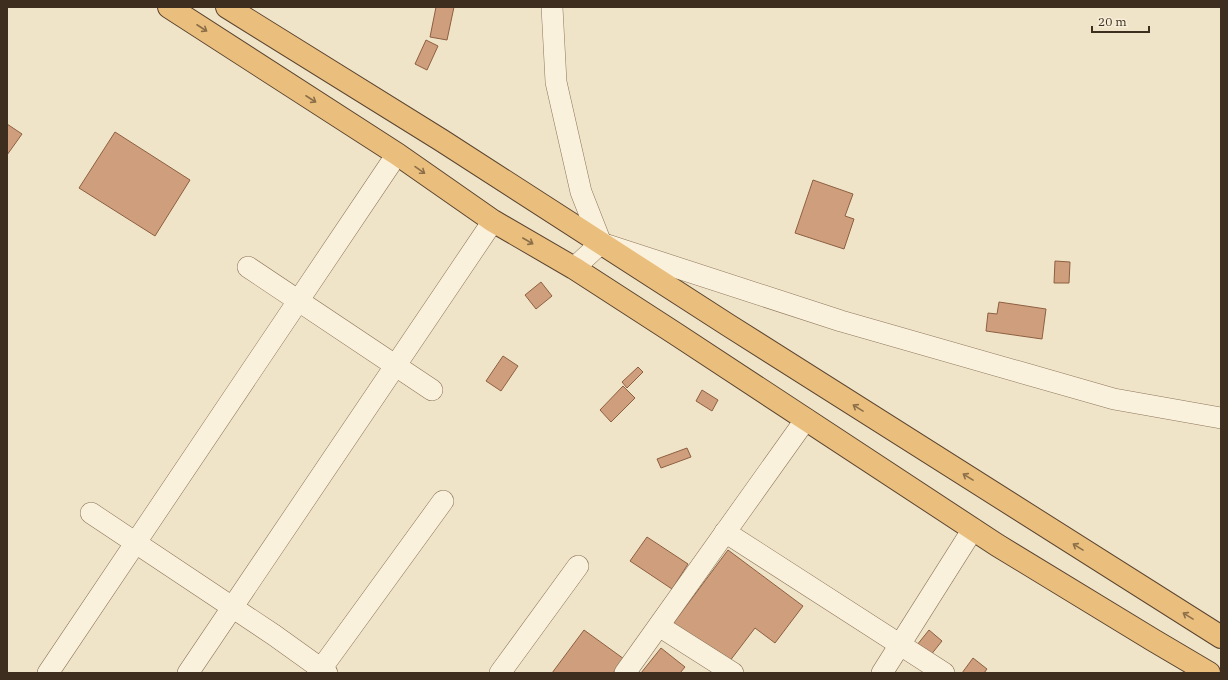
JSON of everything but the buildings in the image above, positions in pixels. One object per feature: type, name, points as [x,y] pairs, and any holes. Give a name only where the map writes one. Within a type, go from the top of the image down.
[{"type":"highway","points":[[169,7],[397,154],[493,221],[574,268],[973,529],[1119,620],[1209,673]]},
{"type":"highway","points":[[228,7],[441,140],[741,334],[1221,637]]},
{"type":"street","points":[[552,7],[556,82],[582,192],[601,243]]},
{"type":"street","points":[[48,673],[397,154]]},
{"type":"street","points":[[188,673],[493,221]]},
{"type":"street","points":[[574,268],[601,243]]},
{"type":"street","points":[[601,243],[841,321],[1107,397],[1221,418]]},
{"type":"street","points":[[248,267],[432,390]]},
{"type":"street","points":[[625,673],[806,419]]},
{"type":"street","points":[[91,513],[274,635],[322,672],[443,502]]},
{"type":"street","points":[[882,673],[973,529]]},
{"type":"street","points":[[726,532],[944,673]]},
{"type":"street","points":[[500,673],[578,566]]},
{"type":"street","points":[[659,626],[733,673]]}]
